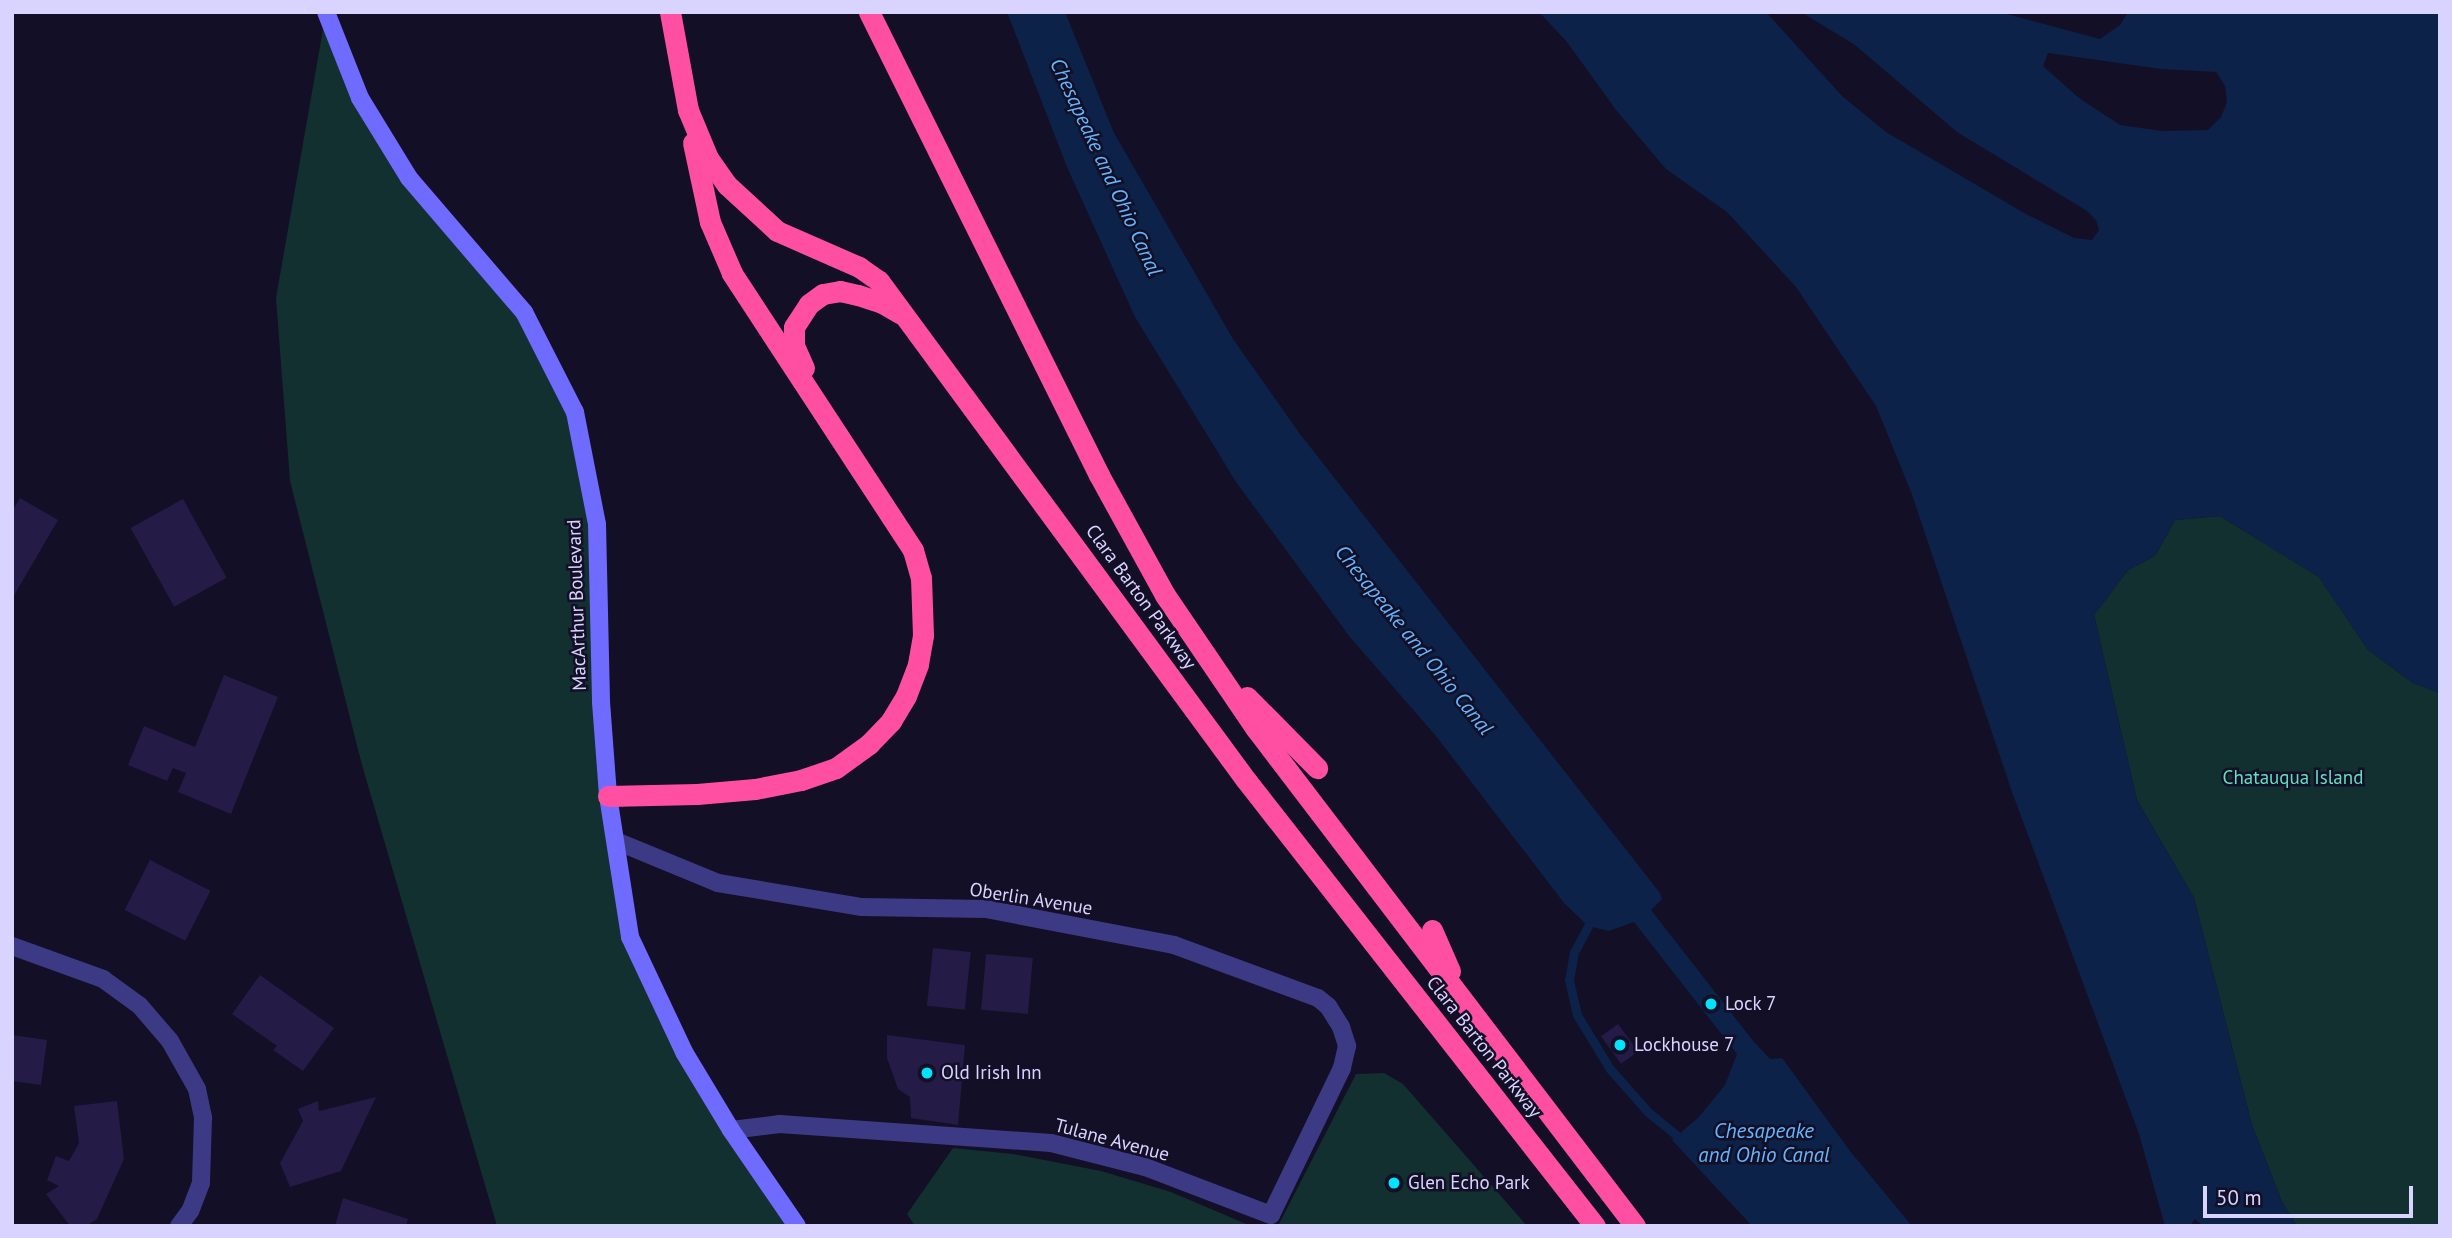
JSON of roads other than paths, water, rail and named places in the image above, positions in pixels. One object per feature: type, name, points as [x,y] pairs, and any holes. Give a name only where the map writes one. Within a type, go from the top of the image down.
[{"type":"highway","name":"Clara Barton Parkway","points":[[670,12],[688,110],[709,158],[727,185],[777,231],[879,281],[1246,780],[1595,1226]]},
{"type":"highway","name":"Clara Barton Parkway","points":[[869,12],[1093,462],[1165,595],[1256,729],[1635,1226]]},
{"type":"highway","points":[[608,796],[697,794],[755,789],[802,780],[836,768],[869,744],[891,721],[906,696],[918,664],[923,635],[921,578],[913,550],[817,399],[746,298],[721,249],[703,195],[688,110]]},
{"type":"highway","points":[[817,399],[794,346],[794,327],[808,304],[823,294],[839,291],[882,303],[905,317]]},
{"type":"highway","points":[[1165,595],[1258,710],[1317,768]]},
{"type":"highway","points":[[1432,930],[1467,1008]]},
{"type":"main road","name":"MacArthur Boulevard","points":[[326,12],[360,98],[409,178],[524,312],[575,412],[597,524],[601,702],[608,796],[630,937],[684,1052],[731,1130],[797,1226]]},
{"type":"street","name":"Oberlin Avenue","points":[[616,841],[718,883],[862,907],[986,909],[1174,945],[1318,998],[1328,1006],[1341,1027],[1347,1046],[1342,1068]]},
{"type":"street","points":[[12,946],[103,979],[140,1006],[170,1041],[197,1089],[203,1118],[201,1183],[190,1211],[179,1226]]},
{"type":"street","name":"Tulane Avenue","points":[[731,1130],[780,1124],[1051,1143],[1145,1167],[1271,1215],[1342,1068]]},
{"type":"water","name":"Chesapeake and Ohio Canal","points":[[1007,12],[1065,12],[1114,133],[1233,339],[1300,434],[1660,893],[1662,899],[1651,910],[1754,1042],[1770,1059],[1782,1058],[1850,1151],[1912,1226],[1752,1226],[1672,1140],[1699,1117],[1725,1085],[1737,1054],[1634,922],[1609,931],[1588,926],[1564,903],[1436,736],[1349,636],[1236,482],[1135,317],[1067,167]]},
{"type":"water","points":[[1539,12],[1766,12],[1842,96],[1886,132],[2026,214],[2074,238],[2092,240],[2099,230],[2096,220],[2087,211],[1957,132],[1855,45],[1801,12],[1999,12],[2100,39],[2120,25],[2128,12],[2440,12],[2440,693],[2413,683],[2368,650],[2319,577],[2220,516],[2175,520],[2155,556],[2128,570],[2094,615],[2137,800],[2194,898],[2252,1125],[2282,1202],[2297,1226],[2203,1226],[2195,1219],[2190,1226],[2165,1226],[2139,1134],[2012,792],[1911,492],[1876,406],[1796,287],[1727,212],[1666,169],[1616,110],[1567,42]],"holes":[[[2048,53],[2161,69],[2216,72],[2225,86],[2227,102],[2221,117],[2208,130],[2162,131],[2120,125],[2079,98],[2043,66]]]},
{"type":"waterway","points":[[1588,926],[1574,952],[1569,980],[1577,1015],[1610,1069],[1648,1112],[1676,1135]]},
{"type":"place","name":"Lock 7","points":[[1711,1004]]},
{"type":"place","name":"Lockhouse 7","points":[[1620,1045]]},
{"type":"place","name":"Old Irish Inn","points":[[927,1073]]},
{"type":"place","name":"Glen Echo Park","points":[[1394,1183]]},
{"type":"park label","name":"Chatauqua Island","points":[[2293,778]]}]
